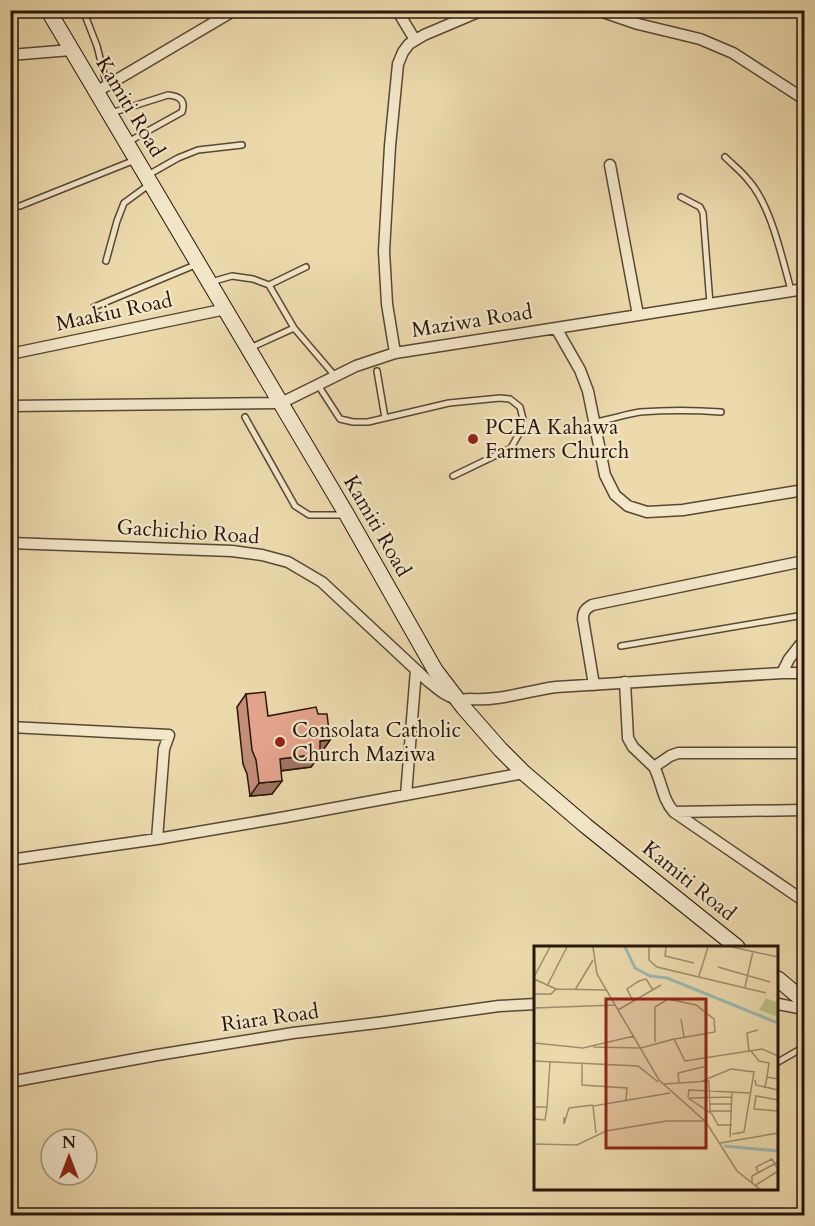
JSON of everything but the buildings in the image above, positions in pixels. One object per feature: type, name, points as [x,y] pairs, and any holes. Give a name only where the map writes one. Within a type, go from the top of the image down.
[{"type":"main road","name":"Kamiti Road","points":[[48,10],[71,50],[102,89],[109,114],[347,515],[435,670],[457,699],[524,772],[586,826],[736,946]]},
{"type":"main road","points":[[779,981],[804,1001]]},
{"type":"street","points":[[210,10],[216,21]]},
{"type":"street","points":[[102,89],[235,10]]},
{"type":"street","points":[[398,10],[416,40]]},
{"type":"street","points":[[395,353],[387,304],[384,251],[390,146],[398,64],[409,44],[424,35],[483,10]]},
{"type":"street","points":[[597,10],[638,24],[700,39],[733,53],[804,99]]},
{"type":"street","name":"Kamiti Road","points":[[10,56],[71,50]]},
{"type":"street","points":[[610,165],[638,315]]},
{"type":"street","points":[[556,328],[799,290]]},
{"type":"street","name":"Maakiu Road","points":[[10,354],[226,309]]},
{"type":"street","name":"Maziwa Road","points":[[281,403],[356,366],[395,353],[556,328],[580,370],[588,391],[605,475],[615,495],[628,506],[647,512],[683,510],[804,490]]},
{"type":"street","points":[[10,405],[281,403]]},
{"type":"street","name":"Gachichio Road","points":[[10,543],[232,551],[262,555],[288,562],[322,582],[442,693],[457,699]]},
{"type":"street","points":[[594,685],[583,619],[583,613],[587,608],[804,561]]},
{"type":"street","points":[[782,673],[789,659],[804,640]]},
{"type":"street","points":[[406,795],[416,670]]},
{"type":"street","points":[[457,699],[506,698],[541,689],[625,682],[804,673]]},
{"type":"street","points":[[625,682],[628,738],[633,747],[654,767],[660,778],[666,803],[674,812],[804,901]]},
{"type":"street","points":[[10,727],[169,735],[164,749],[158,839]]},
{"type":"street","points":[[654,767],[678,753],[804,753]]},
{"type":"street","points":[[10,860],[158,839],[524,772]]},
{"type":"street","points":[[674,812],[804,810]]},
{"type":"street","name":"Riara Road","points":[[10,1082],[293,1033],[499,1006],[534,1004]]},
{"type":"street","points":[[779,1004],[804,1009]]},
{"type":"lane","points":[[83,10],[97,46],[102,89]]},
{"type":"lane","points":[[109,114],[168,95],[182,99],[182,112],[127,143]]},
{"type":"lane","points":[[106,261],[124,203],[149,180],[178,158],[198,150],[242,145]]},
{"type":"lane","points":[[725,158],[750,182],[763,204],[799,290],[804,309]]},
{"type":"lane","points":[[20,206],[137,160]]},
{"type":"lane","points":[[681,197],[700,207],[703,213],[710,304]]},
{"type":"lane","points":[[94,307],[199,263]]},
{"type":"lane","points":[[269,285],[306,267]]},
{"type":"lane","points":[[210,282],[232,276],[253,279],[269,285],[294,328],[335,376]]},
{"type":"lane","points":[[249,348],[294,328]]},
{"type":"lane","points":[[377,371],[385,417]]},
{"type":"lane","points":[[318,385],[340,419],[353,422],[368,422],[449,403],[500,398],[510,399],[520,407],[523,419],[521,430],[511,448],[453,476]]},
{"type":"lane","points":[[594,422],[639,412],[721,411]]},
{"type":"lane","points":[[245,417],[295,506],[309,515],[347,515]]},
{"type":"lane","points":[[621,646],[804,615]]},
{"type":"lane","points":[[779,1061],[804,1047]]},
{"type":"place","name":"PCEA Kahawa Farmers Church","points":[[473,439]]},
{"type":"place","name":"Consolata Catholic Church Maziwa","points":[[280,742]]}]
